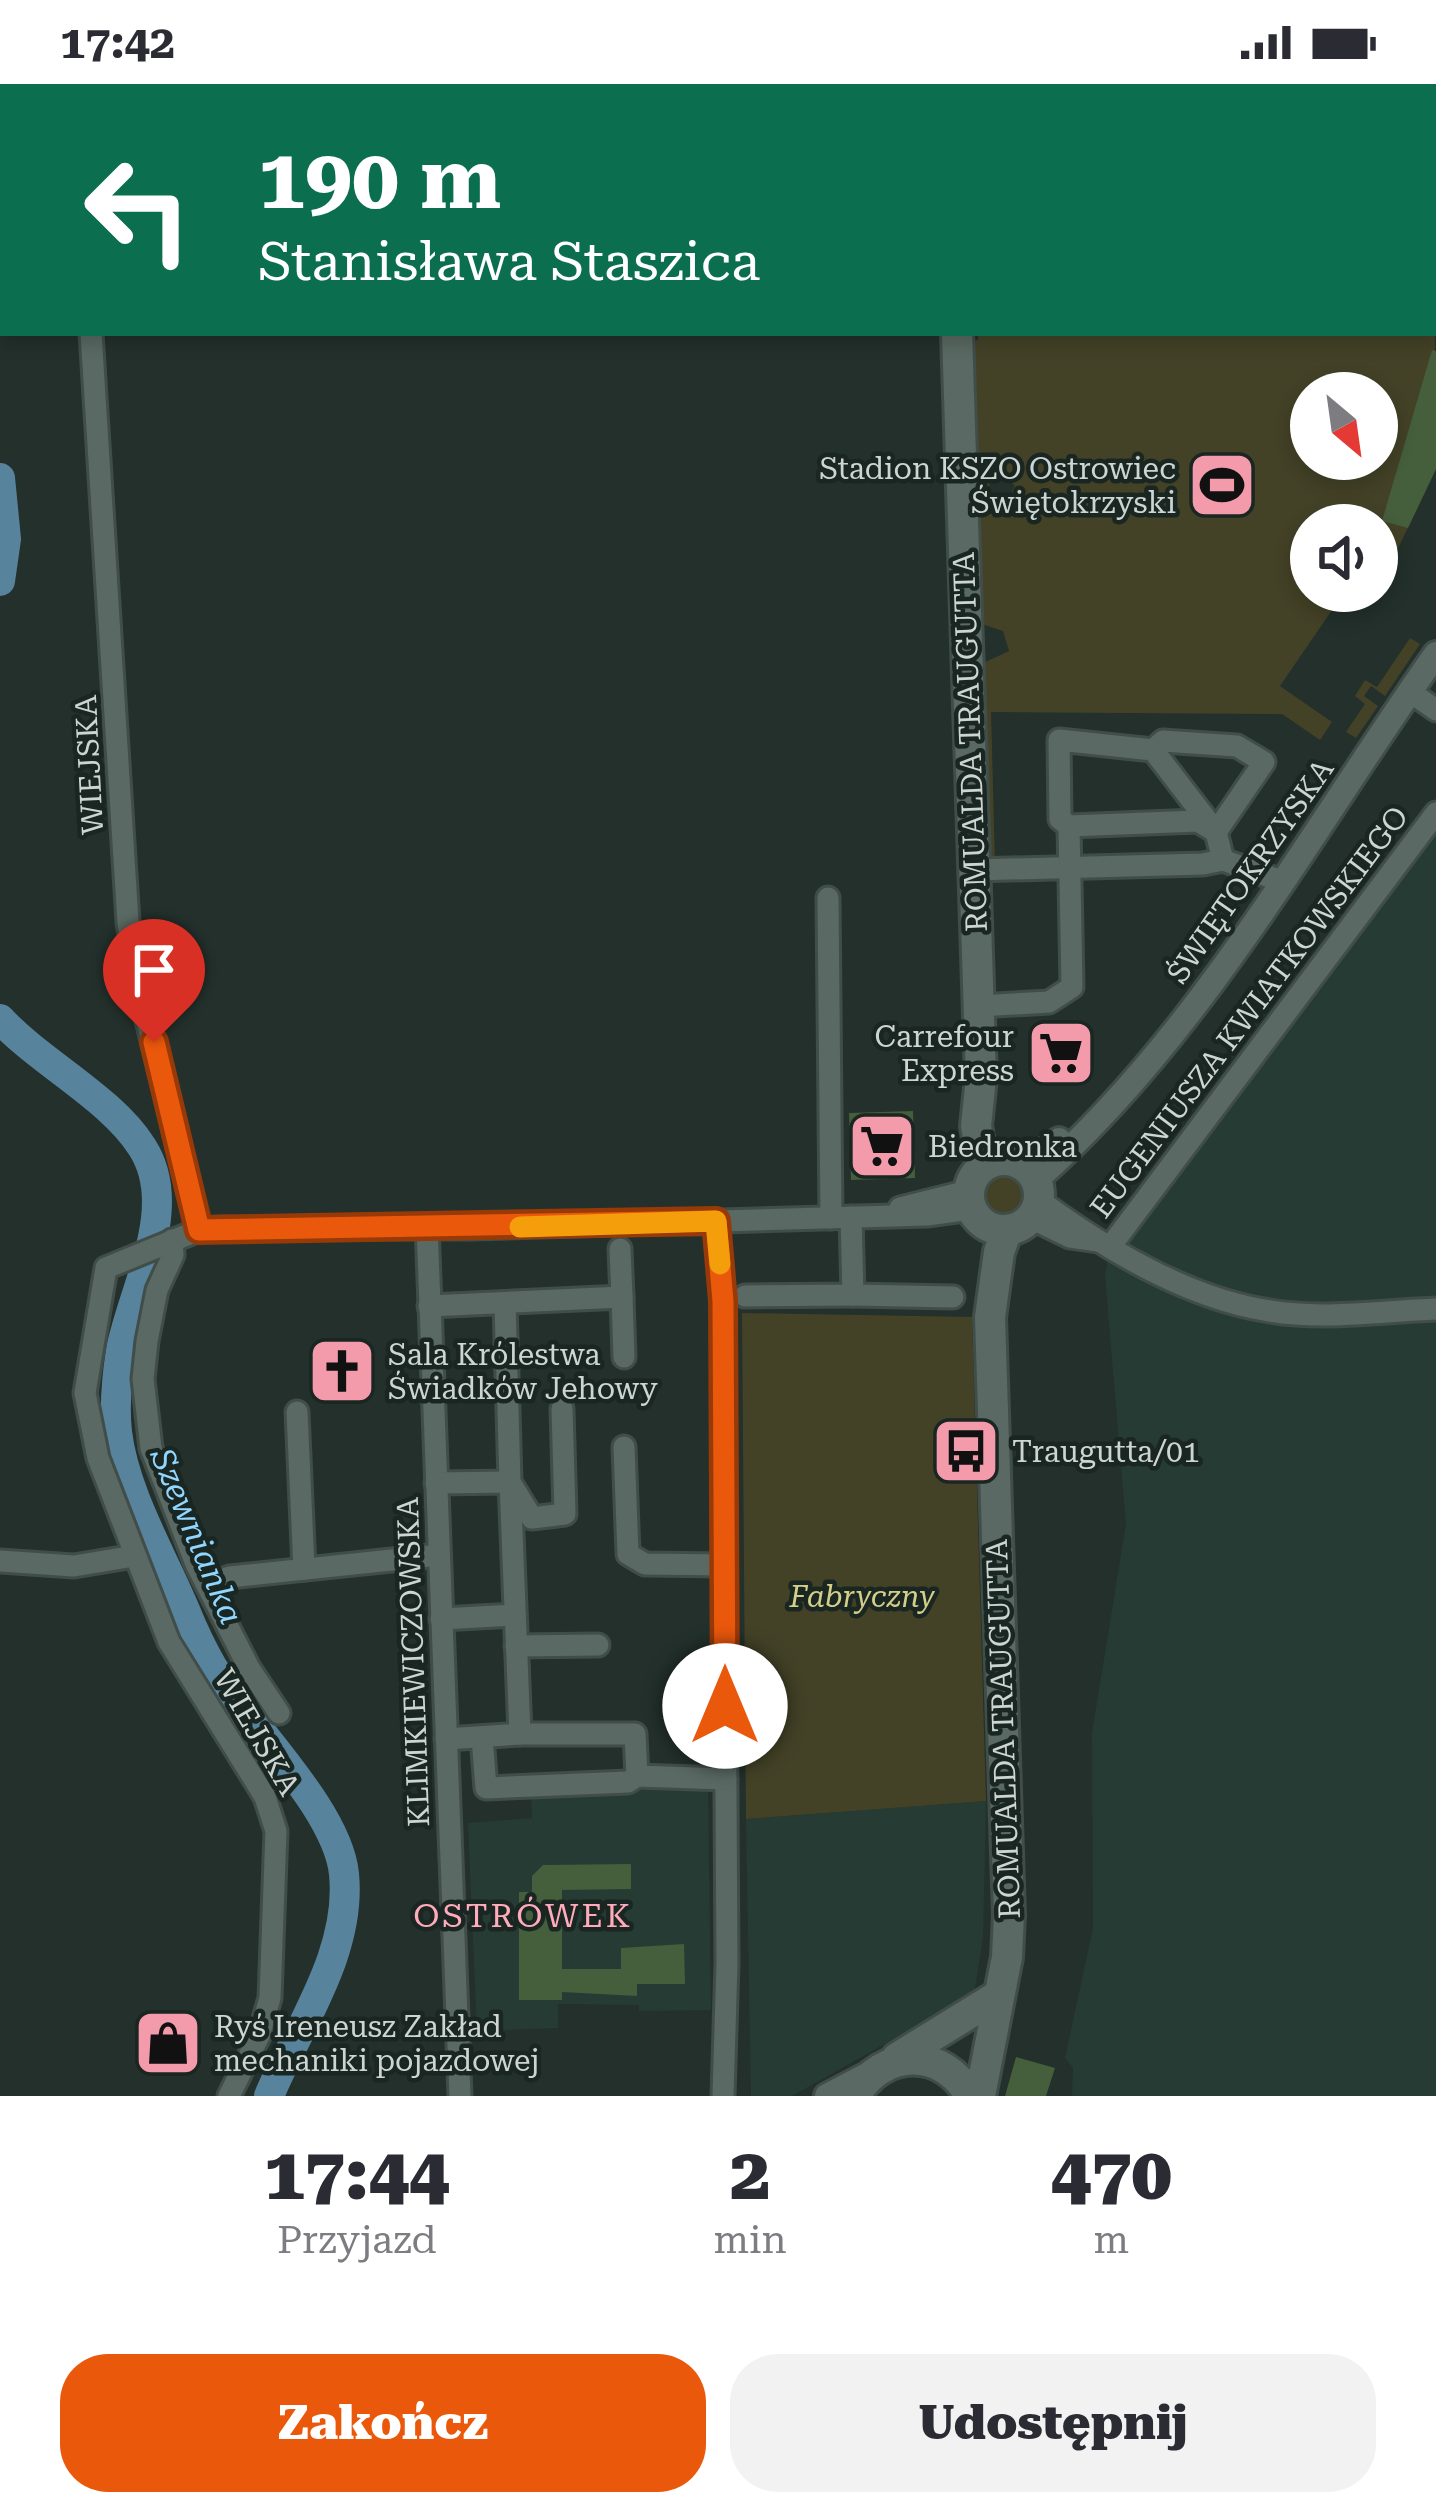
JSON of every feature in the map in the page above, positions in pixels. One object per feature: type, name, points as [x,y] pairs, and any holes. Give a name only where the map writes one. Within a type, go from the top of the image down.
[{"type":"main road","name":"ROMUALDA TRAUGUTTA","points":[[957,336],[981,1078],[1004,1195],[990,1317],[1010,1915],[980,2096]]},
{"type":"main road","points":[[855,2096],[883,2066],[1000,1996]]},
{"type":"main road","points":[[883,2066],[914,2058],[933,2062],[957,2077],[970,2096]]},
{"type":"street","name":"WIEJSKA","points":[[91,336],[128,922],[135,972],[199,1230],[115,1262],[102,1275],[86,1393],[98,1458],[169,1642],[270,1806],[276,1832],[270,1999],[259,2036],[229,2096]]},
{"type":"street","name":"ŚWIĘTOKRZYSKA","points":[[1004,1195],[1102,1114],[1149,1064],[1436,654]]},
{"type":"street","points":[[1409,692],[1436,710]]},
{"type":"street","points":[[1216,832],[1198,821],[1069,826],[1060,819],[1059,740],[1153,750],[1216,832],[1223,860]]},
{"type":"street","points":[[1153,750],[1163,741],[1237,746],[1264,762],[1216,832]]},
{"type":"street","name":"EUGENIUSZA KWIATKOWSKIEGO","points":[[1104,1244],[1436,813]]},
{"type":"street","points":[[979,1006],[1049,1002],[1072,987],[1069,826]]},
{"type":"street","points":[[974,870],[1223,860],[1281,881]]},
{"type":"street","points":[[828,898],[841,1218],[853,1295]]},
{"type":"street","points":[[199,1230],[841,1218],[1004,1195],[1070,1237],[1104,1244],[1213,1296],[1270,1312],[1436,1309]]},
{"type":"street","points":[[716,1221],[723,1301],[723,2096]]},
{"type":"street","name":"KLIMKIEWICZOWSKA","points":[[427,1226],[460,2096]]},
{"type":"street","name":"WIEJSKA","points":[[172,1240],[173,1255],[157,1290],[143,1379],[151,1448],[207,1586],[249,1668],[279,1713]]},
{"type":"street","points":[[620,1249],[624,1358]]},
{"type":"street","points":[[745,1296],[953,1297]]},
{"type":"street","points":[[429,1306],[622,1297]]},
{"type":"street","points":[[506,1303],[520,1734]]},
{"type":"street","points":[[510,1483],[532,1518],[566,1514],[562,1409]]},
{"type":"street","points":[[297,1412],[304,1570]]},
{"type":"street","points":[[624,1447],[628,1554],[645,1564],[724,1565]]},
{"type":"street","points":[[436,1483],[510,1483]]},
{"type":"street","points":[[0,1561],[74,1566],[134,1556]]},
{"type":"street","points":[[207,1586],[230,1577],[439,1556]]},
{"type":"street","points":[[441,1618],[515,1616]]},
{"type":"street","points":[[516,1646],[598,1645]]},
{"type":"street","points":[[446,1739],[635,1734],[637,1776]]},
{"type":"street","points":[[482,1737],[486,1788],[628,1783],[637,1776],[726,1779]]},
{"type":"street","points":[[827,2096],[883,2066]]},
{"type":"shaded area","points":[[1436,813],[1436,2096],[1072,2096],[1073,2068],[1065,2058],[1093,1928],[1092,1733],[1126,1524],[1105,1276],[1110,1247]]},
{"type":"shaded area","points":[[708,1788],[711,2010],[639,2011],[639,2005],[558,2004],[558,2028],[477,2031],[468,1823],[532,1818],[531,1793]]},
{"type":"shaded area","points":[[986,1801],[983,1937],[974,1994],[792,2096],[751,2096],[746,1819]]},
{"type":"green space","name":"Stadion KSZO Ostrowiec Świętokrzyski","points":[[978,336],[1435,336],[1436,469],[1398,548],[1398,504],[1290,504],[1290,612],[1331,612],[1280,686],[1332,722],[1320,740],[1282,714],[991,712],[995,863],[987,861],[981,664],[1009,651],[1003,631],[979,623],[976,519],[1004,509],[1015,485],[995,475],[989,486],[974,487],[970,341]]},
{"type":"green space","points":[[1410,638],[1420,644],[1385,696],[1371,686],[1364,696],[1378,706],[1356,738],[1346,732],[1365,704],[1355,696],[1365,680],[1377,687]]},
{"type":"green space","points":[[1004,1171],[1021,1178],[1028,1195],[1021,1212],[1004,1219],[987,1212],[980,1195],[987,1178]]},
{"type":"green space","name":"Fabryczny","points":[[742,1313],[972,1317],[986,1801],[746,1819]]},
{"type":"building","points":[[1432,350],[1436,351],[1436,469],[1408,528],[1398,525],[1398,504],[1387,504],[1394,480],[1398,480]]},
{"type":"building","name":"Biedronka","points":[[913,1111],[915,1178],[851,1180],[849,1113]]},
{"type":"building","name":"Sala Królestwa Świadków Jehowy","points":[[373,1353],[373,1387],[311,1388],[310,1354]]},
{"type":"building","points":[[631,1864],[631,1889],[562,1890],[562,1969],[621,1969],[621,1948],[684,1944],[685,1984],[637,1984],[637,1996],[562,1992],[562,2000],[519,2000],[519,1892],[532,1892],[532,1876],[543,1865]]},
{"type":"building","points":[[1016,2057],[1055,2068],[1046,2096],[1005,2096]]},
{"type":"waterway","name":"Szewnianka","points":[[0,478],[6,539],[0,581]]},
{"type":"waterway","name":"Szewnianka","points":[[0,1019],[129,1129],[153,1170],[156,1221],[118,1370],[121,1455],[145,1523],[209,1661],[309,1795],[338,1849],[344,1874],[340,1932],[320,1988],[269,2096]]},
{"type":"slow traffic","points":[[520,1227],[716,1221],[720,1264]]},
{"type":"place","name":"Stadion KSZO Ostrowiec Świętokrzyski","points":[[1222,485]]},
{"type":"place","name":"Carrefour Express","points":[[1061,1053]]},
{"type":"place","name":"Biedronka","points":[[882,1146]]},
{"type":"place","name":"Sala Królestwa Świadków Jehowy","points":[[342,1371]]},
{"type":"place","name":"Traugutta/01","points":[[966,1451]]},
{"type":"place","name":"Ryś Ireneusz Zakład mechaniki pojazdowej","points":[[168,2043]]},
{"type":"district","name":"OSTRÓWEK","points":[[523,1915]]},
{"type":"route","points":[[154,1042],[199,1230],[716,1221],[723,1301],[725,1706]]}]
